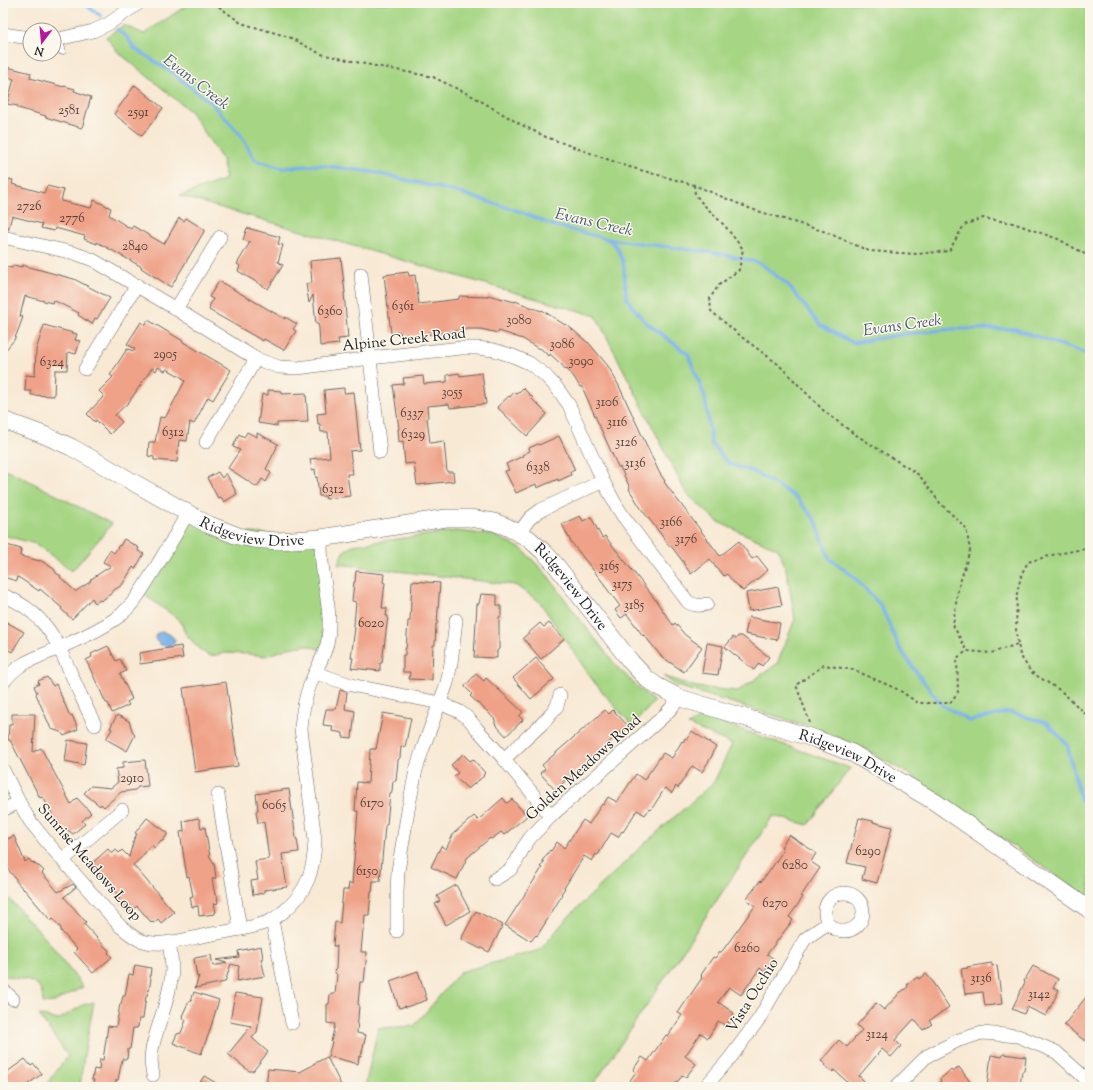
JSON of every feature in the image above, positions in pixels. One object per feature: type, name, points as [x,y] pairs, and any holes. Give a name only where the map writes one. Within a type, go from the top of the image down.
[{"type":"street","points":[[62,42],[108,24],[140,3]]},
{"type":"street","points":[[3,34],[22,37]]},
{"type":"street","name":"Alpine Creek Road","points":[[3,236],[84,256],[176,309],[256,359],[279,367],[298,368],[370,358],[462,348],[477,348],[500,352],[529,363],[545,375],[557,388],[569,405],[603,481],[623,516],[688,602],[697,606],[707,604]]},
{"type":"street","points":[[176,309],[220,237]]},
{"type":"street","points":[[361,274],[380,452]]},
{"type":"street","points":[[85,369],[136,286]]},
{"type":"street","points":[[206,442],[256,359]]},
{"type":"street","name":"Ridgeview Drive","points":[[3,420],[64,444],[207,524],[223,531],[253,540],[278,541],[321,538],[430,520],[458,518],[494,522],[508,527],[528,538],[554,564],[622,652],[639,672],[657,686],[680,698],[816,739],[852,753],[935,802],[1090,910]]},
{"type":"street","points":[[518,532],[530,518],[541,510],[603,481]]},
{"type":"street","points":[[3,683],[25,662],[59,648],[104,626],[119,616],[132,604],[144,587],[187,514]]},
{"type":"street","name":"Sunrise Meadows Loop","points":[[3,770],[30,821],[120,926],[129,934],[141,940],[152,943],[169,942],[240,929],[272,920],[286,909],[306,887],[312,870],[314,856],[315,840],[302,729],[302,712],[306,695],[323,657],[328,640],[330,621],[322,563],[321,538]]},
{"type":"street","points":[[3,595],[30,610],[52,634],[95,726]]},
{"type":"street","points":[[397,931],[398,871],[404,831],[416,770],[447,683],[456,620]]},
{"type":"street","points":[[316,673],[351,685],[440,703],[460,712],[469,719],[551,816]]},
{"type":"street","points":[[504,759],[546,720],[557,706],[560,695]]},
{"type":"street","name":"Golden Meadows Road","points":[[495,879],[510,870],[530,838],[551,816],[665,715],[680,698]]},
{"type":"street","points":[[218,795],[240,929]]},
{"type":"street","points":[[3,810],[19,802]]},
{"type":"street","points":[[63,860],[122,810]]},
{"type":"street","points":[[272,920],[292,1023]]},
{"type":"street","name":"Vista Occhio","points":[[706,1087],[759,1019],[805,939],[828,923]]},
{"type":"street","points":[[153,1075],[150,1065],[152,1044],[171,984],[172,964],[169,942]]},
{"type":"street","points":[[3,990],[13,999]]},
{"type":"street","points":[[896,1087],[927,1056],[959,1040],[982,1033],[1018,1036],[1056,1052],[1084,1077],[1090,1087]]},
{"type":"path","points":[[214,3],[241,23],[289,37],[321,54],[433,77],[474,97],[518,123],[546,137],[626,166],[694,185],[752,209],[826,232],[869,251],[916,254],[949,250],[964,225],[983,218],[1012,223],[1058,239],[1090,258]]},
{"type":"path","points":[[694,185],[695,194],[725,226],[742,249],[739,270],[719,285],[710,298],[711,311],[743,338],[778,364],[824,412],[853,433],[919,475],[940,503],[966,528],[970,550],[958,589],[953,625],[967,651]]},
{"type":"path","points":[[1090,548],[1056,554],[1028,562],[1022,573],[1017,592],[1016,632],[1020,655],[1030,672],[1061,691],[1090,718]]},
{"type":"path","points":[[816,739],[796,685],[824,665],[854,670],[899,690],[918,703],[950,703],[958,692],[957,658],[967,651],[991,653],[1018,644]]},
{"type":"green space","points":[[190,3],[1090,3],[1090,899],[912,776],[865,749],[818,729],[677,686],[663,676],[696,687],[738,691],[777,664],[795,619],[786,569],[778,549],[718,522],[686,493],[596,316],[180,196],[226,179],[222,159],[191,112],[118,52],[106,37],[124,25],[144,34]]},
{"type":"green space","points":[[3,469],[10,471],[112,524],[72,571],[36,544],[3,535]]},
{"type":"green space","points":[[187,514],[223,531],[321,538],[325,651],[306,645],[289,648],[265,656],[226,653],[210,656],[200,650],[185,633],[177,618],[143,594]]},
{"type":"green space","points":[[456,531],[493,535],[522,549],[548,576],[618,668],[654,702],[632,726],[594,682],[539,601],[515,585],[338,564],[343,552],[353,545]]},
{"type":"green space","points":[[703,716],[850,768],[808,825],[773,816],[592,1087],[365,1087],[378,1028],[414,1026],[460,972],[540,950],[568,917],[643,845],[714,782],[732,744],[688,725]]},
{"type":"green space","points":[[3,892],[46,939],[83,987],[54,1002],[43,1003],[42,994],[36,985],[26,980],[3,975]]},
{"type":"green space","points":[[94,1002],[80,1087],[44,1087],[68,1056],[39,1015],[58,1020],[83,1005]]},
{"type":"water","points":[[163,632],[170,634],[174,638],[175,640],[173,645],[162,645],[156,641],[155,638],[157,633]]},
{"type":"building","points":[[3,66],[31,73],[30,78],[75,89],[74,91],[91,97],[82,128],[18,108],[18,106],[7,104],[14,79],[3,76]]},
{"type":"building","points":[[135,85],[163,108],[142,136],[114,114]]},
{"type":"building","points":[[3,178],[13,180],[12,184],[44,193],[47,186],[64,190],[61,201],[91,208],[94,200],[111,208],[109,215],[131,229],[133,226],[164,244],[179,218],[184,221],[186,218],[205,230],[171,287],[141,268],[142,267],[97,242],[97,244],[84,239],[85,236],[55,228],[54,231],[41,228],[42,224],[12,216],[8,230],[3,229]]},
{"type":"building","points":[[247,228],[280,237],[278,244],[283,245],[278,262],[283,265],[268,289],[238,271],[240,266],[237,264],[250,242],[243,240]]},
{"type":"building","points":[[341,258],[348,338],[338,339],[339,344],[320,346],[319,328],[318,324],[316,324],[313,295],[309,303],[306,284],[312,283],[310,261]]},
{"type":"building","points":[[13,265],[22,267],[22,265],[74,279],[110,298],[97,319],[95,318],[92,324],[78,315],[79,313],[53,300],[52,303],[25,296],[20,316],[23,317],[17,333],[14,340],[3,353],[3,266],[12,268]]},
{"type":"building","points":[[408,272],[409,276],[415,275],[419,304],[459,299],[459,296],[487,297],[488,295],[515,301],[541,311],[542,310],[565,325],[566,324],[588,342],[608,366],[619,386],[659,472],[665,481],[664,482],[720,556],[739,541],[752,559],[757,556],[768,570],[743,591],[727,574],[724,576],[710,559],[691,574],[642,510],[629,489],[630,488],[620,467],[618,467],[582,387],[580,387],[567,369],[566,370],[550,354],[549,356],[540,348],[539,349],[523,339],[499,331],[498,333],[481,329],[465,329],[408,337],[408,335],[401,336],[400,332],[391,333],[384,275]]},
{"type":"building","points":[[219,281],[285,319],[285,317],[297,324],[293,329],[296,331],[284,350],[264,339],[263,341],[209,310],[213,299],[209,297]]},
{"type":"building","points":[[148,320],[231,370],[213,400],[208,397],[194,424],[190,422],[187,441],[179,440],[177,462],[154,460],[154,457],[148,456],[149,442],[155,442],[160,417],[165,418],[185,381],[182,379],[183,378],[167,369],[165,371],[158,367],[156,371],[152,368],[129,402],[115,415],[122,422],[110,434],[96,420],[95,422],[87,414],[104,396],[99,391],[113,377],[110,375],[127,349],[134,351],[135,349],[127,344],[141,322],[145,325]]},
{"type":"building","points":[[44,325],[77,334],[75,340],[80,341],[76,354],[68,352],[67,370],[55,370],[54,396],[31,395],[31,391],[25,391],[26,375],[35,376],[36,350]]},
{"type":"building","points":[[459,373],[460,376],[482,373],[486,404],[450,408],[449,404],[427,406],[430,443],[444,441],[447,472],[453,472],[454,481],[417,485],[414,463],[405,464],[403,441],[399,442],[399,429],[393,385],[404,384],[403,378],[423,376],[424,384],[447,382],[447,375]]},
{"type":"building","points":[[344,388],[344,393],[354,392],[360,450],[350,451],[353,474],[347,474],[350,496],[326,499],[325,496],[319,496],[317,477],[316,478],[315,469],[312,470],[310,459],[330,457],[328,432],[321,432],[317,414],[326,413],[324,390]]},
{"type":"building","points":[[523,388],[547,414],[527,436],[497,407],[514,392],[517,394]]},
{"type":"building","points":[[268,390],[281,391],[281,394],[306,393],[308,422],[277,423],[277,426],[258,423],[262,394],[268,395]]},
{"type":"building","points":[[247,432],[257,437],[257,433],[278,444],[266,469],[271,473],[266,482],[262,479],[257,487],[228,468],[240,450],[233,447],[239,434],[244,437]]},
{"type":"building","points":[[559,436],[575,470],[570,472],[571,475],[558,481],[558,479],[537,488],[536,484],[516,493],[505,471],[509,470],[506,464],[523,456],[522,455],[530,451],[529,448]]},
{"type":"building","points":[[218,472],[222,478],[226,473],[237,494],[224,502],[221,497],[218,498],[207,478]]},
{"type":"building","points":[[580,516],[583,521],[591,517],[602,538],[605,536],[654,598],[673,625],[675,623],[685,635],[702,647],[684,672],[661,656],[644,635],[643,636],[627,614],[621,618],[615,610],[620,606],[571,542],[562,524]]},
{"type":"building","points":[[124,539],[139,548],[138,551],[144,554],[135,569],[133,567],[122,585],[111,592],[112,593],[101,601],[100,600],[95,603],[92,598],[72,619],[40,589],[39,591],[18,577],[17,581],[3,577],[3,544],[21,549],[20,556],[40,560],[54,569],[56,573],[61,576],[60,577],[76,591],[111,566],[103,562],[110,550],[114,553]]},
{"type":"building","points":[[356,571],[384,574],[383,582],[385,583],[382,608],[387,608],[386,616],[388,616],[380,671],[351,668],[353,658],[351,658],[355,628],[356,602],[352,601]]},
{"type":"building","points":[[412,581],[440,583],[435,645],[433,645],[432,680],[409,679],[410,672],[403,672],[403,655],[405,655],[406,649],[408,621],[410,621]]},
{"type":"building","points":[[778,587],[782,605],[749,611],[746,593]]},
{"type":"building","points":[[481,594],[497,595],[497,605],[501,606],[501,616],[499,617],[499,649],[497,651],[497,658],[474,657],[477,604],[479,604]]},
{"type":"building","points":[[749,617],[780,623],[777,640],[745,634]]},
{"type":"building","points":[[3,620],[24,632],[12,652],[3,647]]},
{"type":"building","points":[[540,623],[544,627],[549,623],[564,639],[541,659],[523,638]]},
{"type":"building","points":[[738,636],[742,636],[769,657],[762,666],[759,663],[754,670],[725,647],[733,637],[736,639]]},
{"type":"building","points":[[707,643],[723,646],[718,675],[702,673]]},
{"type":"building","points":[[108,646],[116,661],[120,659],[126,671],[120,674],[132,699],[127,702],[129,705],[112,713],[86,660],[92,657],[91,654]]},
{"type":"building","points":[[181,646],[183,658],[140,664],[139,653]]},
{"type":"building","points":[[536,658],[554,679],[531,699],[513,678]]},
{"type":"building","points":[[476,674],[484,681],[486,678],[523,712],[519,716],[523,720],[506,736],[495,724],[495,720],[488,712],[470,696],[472,694],[465,687]]},
{"type":"building","points":[[47,677],[53,686],[56,684],[70,716],[72,715],[78,729],[64,736],[61,732],[51,729],[36,694],[37,693],[34,686],[39,684],[38,681]]},
{"type":"building","points":[[226,682],[238,766],[195,772],[183,688]]},
{"type":"building","points":[[340,690],[347,692],[345,709],[355,711],[352,738],[343,737],[343,733],[332,731],[333,726],[323,725],[326,709],[336,709]]},
{"type":"building","points":[[605,710],[609,714],[613,710],[629,727],[622,733],[621,732],[555,790],[540,773],[545,769],[542,765]]},
{"type":"building","points":[[383,713],[411,718],[405,747],[401,746],[396,781],[393,781],[392,791],[390,793],[387,824],[385,826],[380,881],[373,881],[369,915],[365,915],[361,952],[367,952],[364,982],[360,982],[357,1033],[366,1035],[358,1064],[328,1056],[335,1024],[327,1023],[327,1004],[329,1004],[330,994],[335,994],[337,975],[334,971],[336,969],[337,946],[333,946],[335,922],[340,923],[343,890],[348,890],[349,883],[352,884],[358,811],[355,811],[357,782],[368,783],[370,749],[376,749]]},
{"type":"building","points":[[12,714],[35,714],[33,752],[41,748],[71,804],[77,798],[91,813],[82,821],[85,824],[73,834],[65,828],[62,831],[56,824],[57,823],[50,815],[52,814],[43,797],[40,798],[10,740],[8,740],[9,725],[12,725]]},
{"type":"building","points":[[117,715],[129,721],[135,735],[127,751],[106,739],[112,729],[110,728]]},
{"type":"building","points":[[692,731],[716,747],[702,772],[692,766],[678,788],[676,786],[672,793],[665,788],[651,810],[649,809],[645,815],[637,810],[623,832],[622,831],[618,837],[611,833],[598,855],[596,854],[592,861],[584,856],[564,888],[561,894],[562,895],[549,917],[537,936],[536,935],[531,941],[505,925],[542,868],[540,867],[544,862],[542,861],[557,842],[564,848],[583,820],[589,824],[608,797],[617,802],[636,774],[644,780],[663,753],[672,758],[682,741],[683,742],[685,738],[687,739]]},
{"type":"building","points":[[68,740],[87,743],[84,765],[65,761]]},
{"type":"building","points":[[463,754],[470,761],[473,759],[485,773],[483,775],[484,776],[468,789],[454,776],[458,773],[451,765]]},
{"type":"building","points":[[145,760],[148,786],[121,792],[104,807],[101,804],[100,806],[84,793],[91,786],[111,788],[118,782],[116,769],[123,768],[123,762]]},
{"type":"building","points":[[289,789],[299,852],[282,854],[287,887],[264,890],[264,893],[253,895],[251,881],[258,880],[255,861],[269,859],[264,822],[258,823],[256,812],[258,809],[256,794]]},
{"type":"building","points":[[503,798],[507,803],[512,799],[527,816],[504,835],[501,832],[493,838],[490,838],[467,858],[457,879],[431,867],[441,846],[446,849],[454,833],[474,816],[478,820]]},
{"type":"building","points":[[147,818],[168,833],[163,841],[161,840],[155,848],[151,845],[141,858],[133,865],[174,912],[161,923],[158,919],[153,923],[152,921],[151,922],[137,906],[129,912],[119,901],[119,896],[104,877],[100,877],[90,865],[108,849],[112,854],[116,850],[119,853],[122,850],[129,857],[137,834],[135,833]]},
{"type":"building","points":[[198,818],[201,828],[205,827],[210,857],[214,863],[216,878],[212,879],[218,903],[214,904],[215,914],[199,916],[198,906],[192,907],[190,897],[193,896],[189,876],[187,877],[180,832],[184,831],[183,821]]},
{"type":"building","points":[[859,818],[892,827],[877,883],[862,879],[865,867],[847,863]]},
{"type":"building","points":[[789,835],[816,853],[811,862],[820,868],[789,917],[793,920],[767,954],[774,959],[765,972],[760,968],[741,995],[729,987],[718,1002],[734,1013],[726,1026],[718,1021],[708,1038],[701,1033],[685,1056],[696,1064],[686,1077],[683,1075],[673,1087],[625,1087],[636,1072],[633,1070],[642,1057],[648,1061],[666,1035],[668,1036],[682,1015],[678,1013],[702,978],[701,975],[713,957],[715,958],[723,950],[755,906],[747,900],[747,898],[760,881],[761,882],[767,875],[784,849],[781,847]]},
{"type":"building","points":[[14,836],[25,862],[29,859],[32,863],[33,862],[39,866],[44,871],[42,873],[58,892],[73,884],[76,887],[64,897],[86,922],[84,924],[109,951],[108,953],[112,957],[93,973],[74,952],[77,949],[61,931],[61,928],[53,919],[51,921],[9,871],[3,860],[3,841]]},
{"type":"building","points":[[456,885],[470,911],[446,925],[435,904],[440,901],[437,896]]},
{"type":"building","points":[[476,911],[503,925],[489,952],[461,939]]},
{"type":"building","points":[[261,946],[263,958],[261,959],[265,976],[237,981],[239,966],[231,964],[225,982],[195,988],[199,976],[197,977],[195,958],[211,955],[213,966],[227,963],[216,960],[239,957],[238,951]]},
{"type":"building","points":[[992,963],[992,966],[997,965],[1002,1004],[985,1006],[983,992],[965,994],[961,969]]},
{"type":"building","points":[[135,965],[151,968],[149,991],[148,990],[146,996],[143,1019],[139,1019],[137,1028],[133,1028],[127,1059],[122,1059],[118,1080],[116,1080],[115,1085],[113,1087],[93,1087],[94,1080],[92,1080],[94,1069],[99,1070],[100,1059],[103,1060],[108,1026],[116,1027],[120,1004],[123,996],[125,996],[129,974],[133,975]]},
{"type":"building","points":[[1033,966],[1058,979],[1053,988],[1059,990],[1046,1016],[1027,1007],[1024,1014],[1012,1009],[1025,982],[1024,981]]},
{"type":"building","points":[[418,971],[427,1000],[399,1008],[390,981]]},
{"type":"building","points":[[926,974],[934,983],[949,1007],[929,1021],[932,1024],[923,1030],[914,1019],[895,1040],[901,1046],[891,1057],[882,1049],[859,1076],[865,1082],[860,1087],[853,1087],[834,1070],[833,1072],[824,1065],[825,1064],[821,1061],[839,1040],[847,1047],[862,1030],[857,1025],[876,1003],[884,1010],[898,994],[908,987],[907,984]]},
{"type":"building","points":[[194,992],[219,1000],[201,1054],[173,1043],[177,1034],[181,1033],[186,1020],[182,1018],[182,1016],[188,1003],[191,1001]]},
{"type":"building","points":[[1090,992],[1090,1035],[1085,1041],[1064,1025]]},
{"type":"building","points":[[235,993],[263,997],[257,1032],[252,1038],[268,1052],[253,1071],[249,1071],[228,1054],[251,1026],[230,1022]]},
{"type":"building","points":[[1003,1054],[1026,1057],[1020,1086],[1008,1084],[1008,1087],[987,1087],[991,1055],[1002,1057]]},
{"type":"building","points":[[327,1057],[342,1087],[266,1087],[268,1069],[300,1072]]},
{"type":"building","points":[[25,1059],[31,1066],[34,1064],[42,1074],[24,1087],[3,1087],[3,1075]]},
{"type":"building","points":[[959,1067],[974,1087],[933,1087],[951,1070],[953,1072]]},
{"type":"building","points":[[204,1076],[223,1087],[197,1087]]},
{"type":"waterway","name":"Evans Creek","points":[[83,3],[101,16]]},
{"type":"waterway","name":"Evans Creek","points":[[117,29],[127,37],[134,48],[170,71],[210,102],[240,134],[255,160],[282,168],[320,165],[372,172],[453,191],[519,211],[552,225],[608,239],[722,254],[760,263],[788,285],[820,325],[853,343],[904,334],[954,329],[1015,329],[1090,355]]},
{"type":"waterway","points":[[608,239],[616,246],[623,261],[627,299],[644,321],[688,354],[705,397],[711,443],[729,464],[754,472],[796,497],[816,521],[829,558],[854,577],[881,606],[899,647],[942,705],[970,721],[1009,712],[1047,723],[1067,744],[1080,798],[1088,811],[1090,811]]}]
